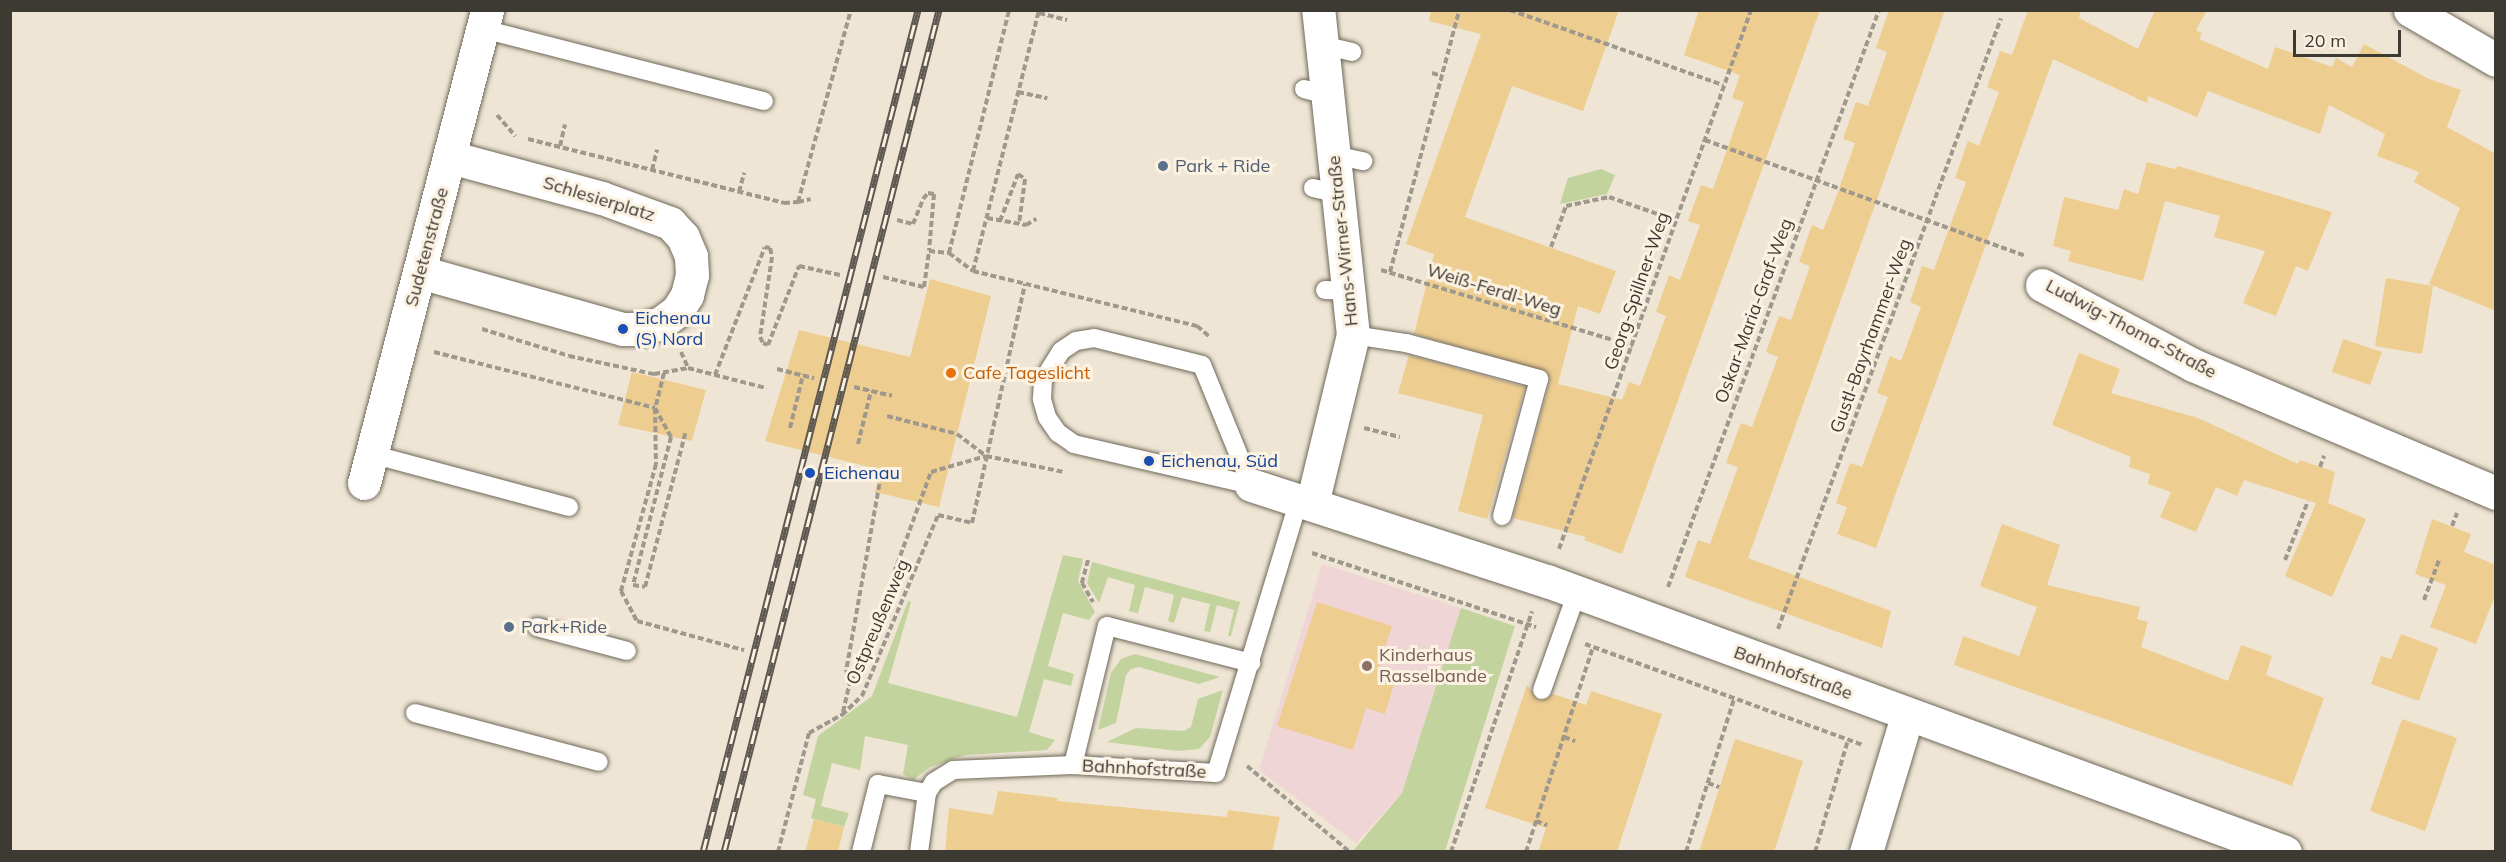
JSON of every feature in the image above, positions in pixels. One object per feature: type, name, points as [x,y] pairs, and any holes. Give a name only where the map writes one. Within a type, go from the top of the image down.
[{"type":"street","name":"Hans-Wirner-Straße","points":[[1306,502],[1353,335],[1340,281],[1326,191],[1348,158],[1316,92],[1337,48],[1318,10]]},
{"type":"street","points":[[2410,10],[2496,60]]},
{"type":"street","name":"Sudetenstraße","points":[[367,469],[485,20]]},
{"type":"street","name":"Schlesierplatz","points":[[420,272],[623,329],[661,323],[676,311],[690,285],[691,256],[683,237],[661,218],[450,157]]},
{"type":"street","name":"Ludwig-Thoma-Straße","points":[[2042,285],[2193,365],[2496,493]]},
{"type":"street","name":"Bahnhofstraße","points":[[1251,485],[1562,586],[2252,846],[2285,852]]},
{"type":"street","points":[[1866,852],[1907,716]]},
{"type":"lane","points":[[485,20],[764,101]]},
{"type":"lane","points":[[1353,335],[1406,342],[1539,379],[1503,516]]},
{"type":"lane","name":"Bahnhofstraße","points":[[1094,338],[1202,365],[1251,485],[1074,444],[1058,433],[1047,417],[1042,399],[1043,380],[1050,364],[1076,341],[1094,338]]},
{"type":"lane","points":[[367,469],[569,507]]},
{"type":"lane","name":"Bahnhofstraße","points":[[927,794],[934,782],[953,770],[1073,765],[1216,773],[1286,544],[1306,502]]},
{"type":"lane","points":[[1542,690],[1562,636],[1562,586]]},
{"type":"lane","points":[[1073,765],[1107,626],[1251,663]]},
{"type":"lane","points":[[537,627],[627,651]]},
{"type":"lane","points":[[415,713],[599,762]]},
{"type":"lane","points":[[861,852],[878,784],[927,794],[919,852]]},
{"type":"path","points":[[798,202],[851,10]]},
{"type":"path","points":[[949,253],[1009,10]]},
{"type":"path","points":[[1390,272],[1459,10]]},
{"type":"path","points":[[1510,10],[1723,85]]},
{"type":"path","name":"Georg-Spillner-Weg","points":[[1451,852],[1526,624],[1562,586],[1633,346],[1675,220],[1751,10]]},
{"type":"path","name":"Oskar-Maria-Graf-Weg","points":[[1656,621],[1879,10]]},
{"type":"path","points":[[973,270],[1039,12],[1067,20]]},
{"type":"path","name":"Gustl-Bayrhammer-Weg","points":[[1765,663],[2001,18]]},
{"type":"path","points":[[1432,73],[1442,76]]},
{"type":"path","points":[[1018,92],[1047,98]]},
{"type":"path","points":[[497,115],[512,135],[784,203],[811,199]]},
{"type":"path","points":[[560,146],[565,125]]},
{"type":"path","name":"Ludwig-Thoma-Straße","points":[[1705,140],[1928,219],[2024,256],[2042,285]]},
{"type":"path","points":[[652,170],[657,150]]},
{"type":"path","points":[[739,192],[744,173]]},
{"type":"path","points":[[1407,173],[1416,176]]},
{"type":"path","points":[[1000,220],[1018,174],[1025,179],[1019,224]]},
{"type":"path","points":[[883,277],[924,287],[934,194],[928,193],[923,198],[913,224],[897,220]]},
{"type":"path","points":[[1551,247],[1566,206],[1609,197],[1675,220]]},
{"type":"path","points":[[987,218],[1026,225],[1036,219]]},
{"type":"path","points":[[715,375],[765,247],[770,248],[772,257],[760,337],[763,343],[768,345],[799,266],[840,275]]},
{"type":"path","points":[[929,250],[949,253],[973,270],[1025,284],[986,456]]},
{"type":"path","name":"Weiß-Ferdl-Weg","points":[[1340,281],[1390,272],[1633,346]]},
{"type":"path","points":[[478,327],[568,356],[631,369],[664,373],[688,368],[766,388]]},
{"type":"path","points":[[402,341],[655,408],[671,436],[633,585],[645,587],[686,431]]},
{"type":"path","points":[[777,369],[814,378]]},
{"type":"path","points":[[664,373],[655,408],[656,464],[621,591],[637,621],[744,650]]},
{"type":"path","points":[[790,428],[803,375]]},
{"type":"path","points":[[854,387],[892,396]]},
{"type":"path","points":[[858,444],[872,391]]},
{"type":"path","points":[[887,416],[957,434],[986,456],[1076,474]]},
{"type":"path","points":[[842,715],[850,681],[857,674],[931,472],[986,456]]},
{"type":"path","name":"Ostpreußenweg","points":[[778,852],[809,733],[842,715],[866,688],[938,515],[972,523],[986,456]]},
{"type":"path","points":[[850,681],[846,672],[880,475]]},
{"type":"path","points":[[2285,560],[2308,501]]},
{"type":"path","points":[[1286,544],[1562,636],[1848,740],[1896,754]]},
{"type":"path","points":[[1088,560],[1082,583],[1107,626]]},
{"type":"path","points":[[2424,600],[2439,560]]},
{"type":"path","points":[[1526,852],[1593,647]]},
{"type":"path","points":[[1686,852],[1734,699]]},
{"type":"path","points":[[1564,737],[1575,741]]},
{"type":"path","points":[[1815,852],[1848,740]]},
{"type":"path","points":[[1224,748],[1348,851]]},
{"type":"path","points":[[1708,783],[1719,787]]},
{"type":"path","points":[[1536,821],[1547,825]]},
{"type":"shaded area","name":"Kinderhaus Rasselbande","points":[[1322,564],[1461,608],[1402,793],[1356,843],[1259,770]]},
{"type":"green space","points":[[1601,169],[1615,175],[1607,194],[1560,204],[1568,178]]},
{"type":"green space","points":[[1063,555],[1083,559],[1078,581],[1095,612],[1089,620],[1063,613],[1048,666],[1074,674],[1071,686],[1044,679],[1029,732],[1055,740],[1047,750],[966,755],[930,767],[913,780],[903,774],[908,745],[865,736],[860,770],[832,763],[821,806],[849,813],[844,827],[811,818],[816,799],[803,795],[818,736],[872,696],[908,601],[911,602],[888,683],[1017,717]]},
{"type":"green space","points":[[1092,562],[1240,602],[1231,636],[1228,636],[1234,610],[1217,605],[1210,632],[1204,631],[1210,604],[1182,597],[1174,623],[1168,621],[1174,595],[1145,587],[1138,613],[1129,611],[1135,585],[1108,577],[1099,603],[1087,583]]},
{"type":"green space","points":[[1461,608],[1515,626],[1445,851],[1353,851],[1402,793]]},
{"type":"green space","points":[[1135,654],[1220,677],[1199,684],[1139,667],[1131,669],[1126,675],[1116,723],[1098,730],[1111,673],[1121,659]]},
{"type":"green space","points":[[1223,690],[1210,737],[1199,749],[1178,751],[1107,742],[1136,728],[1184,731],[1191,727],[1198,699]]},
{"type":"building","points":[[1431,10],[1619,10],[1583,111],[1512,86],[1465,217],[1616,271],[1600,314],[1578,306],[1558,384],[1622,400],[1629,382],[1640,386],[1666,316],[1656,312],[1669,275],[1680,280],[1700,225],[1688,221],[1701,185],[1713,189],[1744,102],[1732,98],[1740,75],[1684,55],[1699,10],[1820,10],[1622,554],[1584,540],[1586,537],[1513,518],[1550,382],[1547,372],[1414,334],[1434,254],[1406,244],[1481,34],[1429,21]]},
{"type":"building","points":[[1889,10],[1945,10],[1748,558],[1891,611],[1882,648],[1685,577],[1698,540],[1710,544],[1738,467],[1726,463],[1741,423],[1752,427],[1778,357],[1766,352],[1779,316],[1791,320],[1810,266],[1799,262],[1812,225],[1823,230],[1834,203],[1855,143],[1843,139],[1856,102],[1868,106],[1887,52],[1876,48]]},
{"type":"building","points":[[2028,10],[2081,10],[2079,18],[2138,49],[2155,10],[2207,10],[2196,30],[2202,33],[2199,39],[2268,69],[2275,47],[2332,67],[2336,58],[2352,67],[2364,44],[2429,79],[2461,90],[2447,127],[2496,154],[2496,311],[2429,284],[2460,208],[2414,182],[2419,172],[2377,156],[2385,134],[2329,105],[2320,134],[2208,91],[2197,117],[2148,96],[2147,103],[2053,59],[1876,548],[1837,534],[1847,507],[1836,503],[1850,463],[1862,467],[1888,397],[1877,393],[1890,356],[1901,361],[1921,307],[1910,302],[1922,266],[1934,270],[1966,182],[1955,178],[1968,141],[1979,146],[1999,92],[1987,87],[2000,51],[2012,55]]},
{"type":"building","points":[[2147,162],[2175,169],[2178,166],[2332,212],[2308,271],[2296,266],[2276,316],[2243,303],[2265,251],[2214,237],[2220,216],[2165,201],[2143,281],[2068,261],[2071,251],[2053,246],[2064,197],[2118,210],[2124,189],[2138,194]]},
{"type":"building","points":[[2386,278],[2433,286],[2422,354],[2375,346]]},
{"type":"building","points":[[930,279],[991,296],[939,507],[875,492],[881,470],[765,441],[799,330],[910,357]]},
{"type":"building","points":[[2343,339],[2382,352],[2370,385],[2332,372]]},
{"type":"building","points":[[2079,353],[2120,369],[2111,393],[2198,418],[2298,464],[2300,460],[2335,472],[2328,503],[2366,519],[2332,597],[2285,576],[2316,503],[2244,480],[2237,496],[2216,487],[2196,532],[2160,517],[2171,492],[2148,484],[2150,474],[2129,467],[2131,457],[2052,425]]},
{"type":"building","points":[[1409,355],[1525,387],[1487,519],[1458,511],[1483,415],[1398,393]]},
{"type":"building","points":[[632,372],[706,390],[692,441],[618,425]]},
{"type":"building","points":[[2432,519],[2471,534],[2464,552],[2496,565],[2496,593],[2476,644],[2430,627],[2446,585],[2415,574]]},
{"type":"building","points":[[2002,524],[2060,545],[2047,585],[2140,607],[2137,619],[2148,622],[2141,647],[2228,681],[2241,645],[2272,656],[2266,675],[2324,698],[2292,786],[1954,665],[1963,636],[2019,656],[2037,607],[1980,586]]},
{"type":"building","points":[[1317,602],[1392,626],[1378,671],[1396,677],[1385,714],[1366,708],[1353,750],[1277,726]]},
{"type":"building","points":[[2401,634],[2438,648],[2419,701],[2371,684],[2381,656],[2391,659]]},
{"type":"building","points":[[1527,685],[1539,701],[1553,694],[1586,705],[1591,691],[1662,714],[1617,852],[1538,852],[1546,828],[1485,808]]},
{"type":"building","points":[[2402,719],[2457,738],[2425,831],[2370,811]]},
{"type":"building","points":[[1735,739],[1803,761],[1774,852],[1699,852]]},
{"type":"building","points":[[998,791],[1058,798],[1057,801],[1227,817],[1228,810],[1280,817],[1272,852],[945,852],[949,808],[993,815]]},
{"type":"building","points":[[814,819],[844,827],[838,852],[805,852]]},
{"type":"railway","points":[[703,852],[918,10]]},
{"type":"railway","points":[[724,852],[939,10]]},
{"type":"place","name":"Park + Ride","points":[[1163,166]]},
{"type":"place","name":"Eichenau (S) Nord","points":[[623,329]]},
{"type":"place","name":"Cafe Tageslicht","points":[[951,373]]},
{"type":"place","name":"Eichenau, Süd","points":[[1149,461]]},
{"type":"place","name":"Eichenau","points":[[810,473]]},
{"type":"place","name":"Park+Ride","points":[[509,627]]},
{"type":"place","name":"Kinderhaus Rasselbande","points":[[1367,666]]}]
